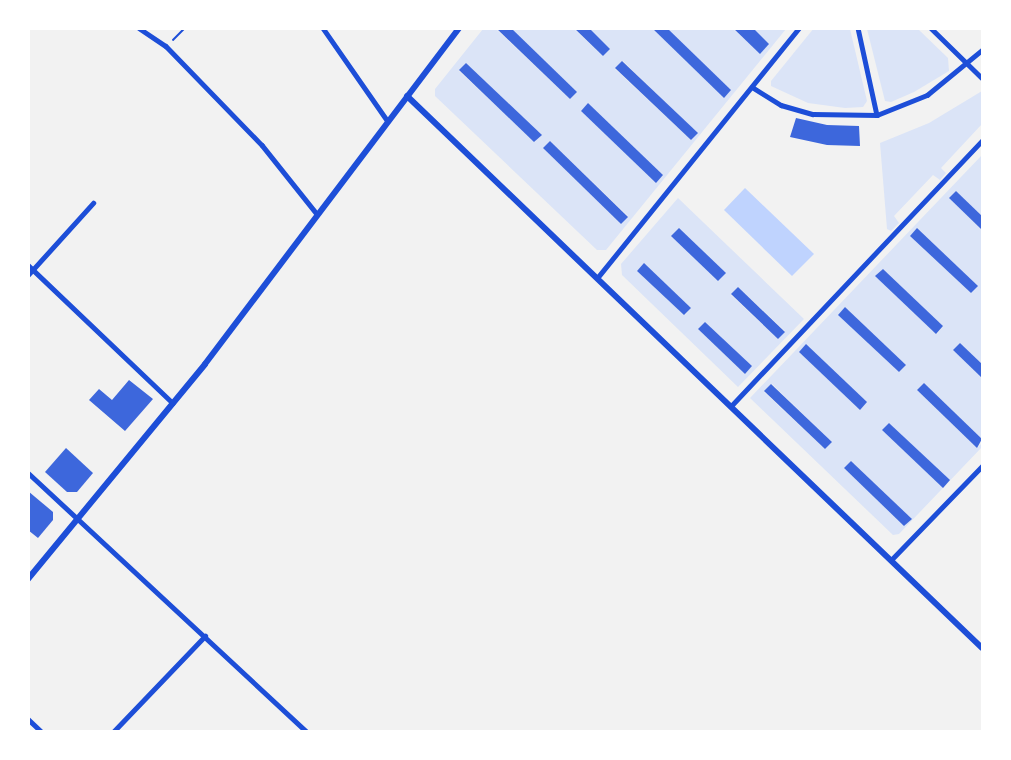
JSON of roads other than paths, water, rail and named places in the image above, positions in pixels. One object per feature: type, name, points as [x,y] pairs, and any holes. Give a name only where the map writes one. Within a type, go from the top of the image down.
[{"type":"main road","points":[[28,579],[173,403],[459,28]]},
{"type":"main road","points":[[407,96],[982,648]]},
{"type":"street","points":[[139,28],[166,46],[262,145],[317,214]]},
{"type":"street","points":[[323,28],[387,120]]},
{"type":"street","points":[[598,277],[799,28]]},
{"type":"street","points":[[858,28],[877,115]]},
{"type":"street","points":[[931,28],[982,78]]},
{"type":"street","points":[[752,87],[781,105],[813,114],[877,115],[927,95],[982,50]]},
{"type":"street","points":[[731,406],[982,141]]},
{"type":"street","points":[[28,275],[93,203]]},
{"type":"street","points":[[28,265],[173,403]]},
{"type":"street","points":[[891,560],[982,466]]},
{"type":"street","points":[[28,473],[307,732]]},
{"type":"street","points":[[113,732],[205,636]]},
{"type":"street","points":[[28,719],[42,732]]},
{"type":"water","points":[[745,188],[814,254],[792,276],[724,210]]}]
